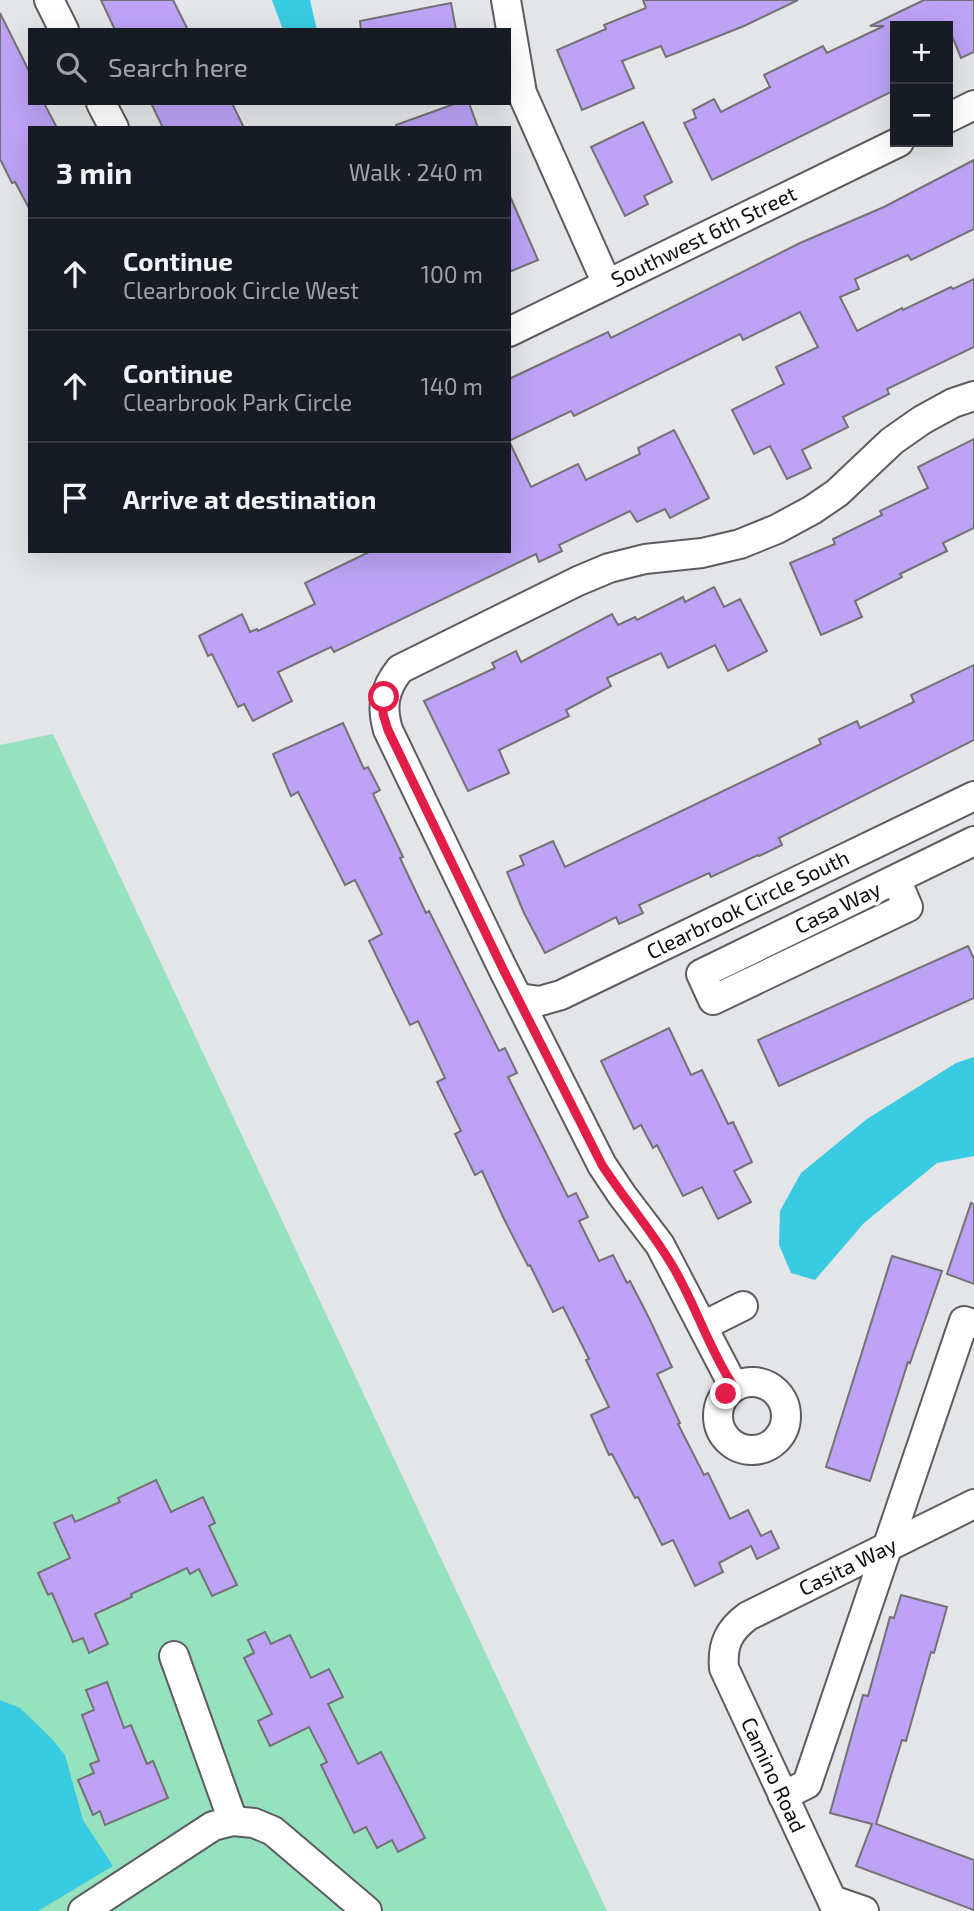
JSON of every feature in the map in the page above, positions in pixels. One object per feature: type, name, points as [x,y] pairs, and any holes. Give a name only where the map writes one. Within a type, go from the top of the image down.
[{"type":"street","points":[[49,0],[63,28]]},
{"type":"street","points":[[506,0],[511,28]]},
{"type":"street","points":[[511,29],[522,93],[607,284]]},
{"type":"street","points":[[103,105],[113,126]]},
{"type":"street","points":[[953,116],[974,105]]},
{"type":"street","name":"Southwest 6th Street","points":[[511,331],[890,146]]},
{"type":"street","points":[[734,1387],[660,1245],[602,1165],[388,730],[383,714],[384,697],[390,682],[400,669],[578,581],[609,568],[645,559],[740,544],[777,529],[837,493],[892,441],[922,420],[953,403],[974,396]]},
{"type":"street","name":"Clearbrook Circle South","points":[[519,998],[540,1001],[561,995],[974,796]]},
{"type":"street","name":"Casa Way","points":[[701,974],[896,879],[972,846]]},
{"type":"street","points":[[703,1326],[743,1306]]},
{"type":"street","points":[[783,1796],[807,1784],[964,1321],[974,1324]]},
{"type":"street","name":"Casita Way","points":[[727,1637],[736,1625],[748,1616],[973,1506]]},
{"type":"street","name":"Camino Road","points":[[727,1637],[723,1653],[724,1668],[834,1905]]},
{"type":"street","points":[[174,1656],[233,1821]]},
{"type":"street","points":[[83,1911],[213,1826],[233,1821],[254,1823],[273,1831],[367,1911]]},
{"type":"street","points":[[834,1905],[864,1911]]},
{"type":"green space","points":[[53,734],[607,1911],[0,1911],[0,745]]},
{"type":"water","points":[[272,0],[310,0],[317,28],[282,28]]},
{"type":"water","points":[[974,1057],[974,1156],[937,1163],[864,1223],[815,1280],[791,1273],[779,1245],[780,1211],[801,1173],[867,1119],[956,1063]]},
{"type":"water","points":[[0,1700],[20,1708],[65,1755],[83,1820],[113,1866],[38,1911],[0,1911]]},
{"type":"building","points":[[101,0],[173,0],[187,28],[114,28]]},
{"type":"building","points":[[643,0],[798,0],[744,26],[666,57],[661,46],[622,61],[634,88],[582,110],[557,50],[606,29],[604,25],[646,8]]},
{"type":"building","points":[[924,0],[974,0],[974,52],[961,58],[953,38],[953,21],[890,21],[890,92],[712,180],[684,123],[696,118],[693,110],[714,99],[721,112],[770,87],[764,75],[823,46],[827,53],[884,26],[870,26]]},
{"type":"building","points":[[451,3],[456,28],[361,28],[360,21]]},
{"type":"building","points":[[0,13],[28,69],[28,105],[45,105],[56,126],[28,126],[28,206],[0,159]]},
{"type":"building","points":[[152,105],[233,105],[243,126],[162,126]]},
{"type":"building","points":[[451,105],[470,105],[477,126],[396,126]]},
{"type":"building","points":[[643,122],[672,182],[644,196],[648,204],[625,216],[591,147]]},
{"type":"building","points":[[974,160],[974,229],[911,260],[908,255],[855,279],[859,289],[840,297],[857,331],[902,308],[903,310],[974,279],[974,347],[887,389],[889,394],[843,417],[848,427],[802,450],[811,468],[787,479],[770,446],[754,454],[732,410],[784,384],[776,367],[818,347],[800,312],[743,340],[740,334],[574,416],[571,411],[511,440],[511,378],[608,332],[611,338],[800,243],[884,207]]},
{"type":"building","points":[[511,199],[538,260],[511,271]]},
{"type":"building","points":[[674,430],[709,498],[670,518],[665,509],[637,522],[630,511],[559,545],[562,551],[539,562],[536,554],[334,652],[331,647],[278,672],[292,701],[253,721],[244,704],[238,707],[212,654],[208,656],[199,636],[242,614],[250,632],[257,629],[258,631],[315,604],[305,583],[367,553],[511,553],[511,445],[531,487],[578,464],[586,480],[640,454],[638,448]]},
{"type":"building","points":[[974,439],[974,528],[943,543],[947,551],[900,574],[902,577],[855,601],[862,617],[821,635],[790,563],[835,544],[833,539],[882,515],[880,511],[928,488],[918,467]]},
{"type":"building","points":[[714,587],[724,607],[740,599],[767,651],[728,671],[715,645],[668,668],[661,653],[607,678],[611,686],[566,710],[569,716],[499,750],[509,773],[468,791],[424,701],[495,668],[492,663],[516,651],[521,662],[612,614],[618,625],[635,617],[637,620],[683,597],[685,602]]},
{"type":"building","points":[[974,665],[974,740],[779,838],[782,845],[711,877],[709,873],[639,905],[643,913],[619,924],[616,917],[545,953],[507,872],[524,865],[520,856],[553,841],[565,867],[821,744],[819,739],[857,721],[860,728],[914,702],[911,695]]},
{"type":"building","points":[[343,723],[364,769],[368,767],[380,790],[373,794],[426,913],[429,911],[499,1051],[505,1048],[517,1073],[508,1077],[568,1197],[576,1193],[588,1217],[579,1221],[599,1261],[613,1255],[649,1318],[672,1367],[657,1374],[704,1475],[708,1473],[730,1519],[748,1510],[761,1536],[771,1531],[779,1548],[757,1559],[751,1546],[719,1563],[723,1572],[695,1586],[673,1540],[662,1545],[638,1497],[635,1498],[612,1454],[609,1455],[591,1415],[609,1407],[586,1360],[589,1359],[563,1307],[553,1312],[482,1171],[475,1175],[455,1134],[461,1131],[437,1082],[445,1078],[418,1021],[410,1025],[369,941],[382,934],[355,880],[345,885],[298,792],[291,796],[273,754]]},
{"type":"building","points":[[968,946],[974,959],[974,998],[779,1086],[758,1040]]},
{"type":"building","points":[[669,1028],[691,1075],[702,1070],[728,1124],[733,1122],[752,1162],[734,1171],[751,1202],[718,1219],[702,1187],[683,1196],[657,1145],[653,1148],[641,1125],[634,1129],[601,1061]]},
{"type":"building","points":[[971,1203],[974,1204],[974,1284],[947,1274]]},
{"type":"building","points":[[892,1256],[942,1271],[910,1363],[908,1362],[870,1481],[826,1467]]},
{"type":"building","points":[[156,1480],[171,1512],[203,1497],[215,1523],[209,1526],[237,1585],[212,1596],[199,1569],[190,1574],[187,1568],[95,1614],[108,1644],[89,1653],[83,1638],[73,1642],[52,1593],[48,1595],[38,1573],[70,1558],[54,1523],[72,1515],[75,1522],[120,1502],[118,1498]]},
{"type":"building","points":[[901,1595],[947,1607],[934,1653],[931,1652],[906,1741],[902,1740],[876,1824],[974,1860],[974,1910],[856,1866],[872,1824],[830,1813],[863,1695],[868,1696],[890,1617],[894,1618]]},
{"type":"building","points":[[265,1632],[271,1644],[290,1635],[311,1678],[329,1669],[343,1697],[328,1704],[358,1764],[381,1752],[425,1838],[398,1852],[392,1840],[377,1848],[366,1827],[354,1833],[321,1765],[327,1762],[309,1727],[270,1746],[258,1721],[272,1714],[244,1658],[254,1653],[248,1640]]},
{"type":"building","points":[[107,1682],[124,1728],[131,1725],[147,1764],[153,1761],[168,1798],[105,1825],[100,1811],[93,1815],[78,1780],[94,1773],[90,1764],[99,1761],[82,1715],[94,1710],[86,1690]]},
{"type":"route","points":[[384,697],[383,714],[388,730],[502,967],[602,1165],[660,1245],[677,1274],[734,1387],[726,1394]]}]
